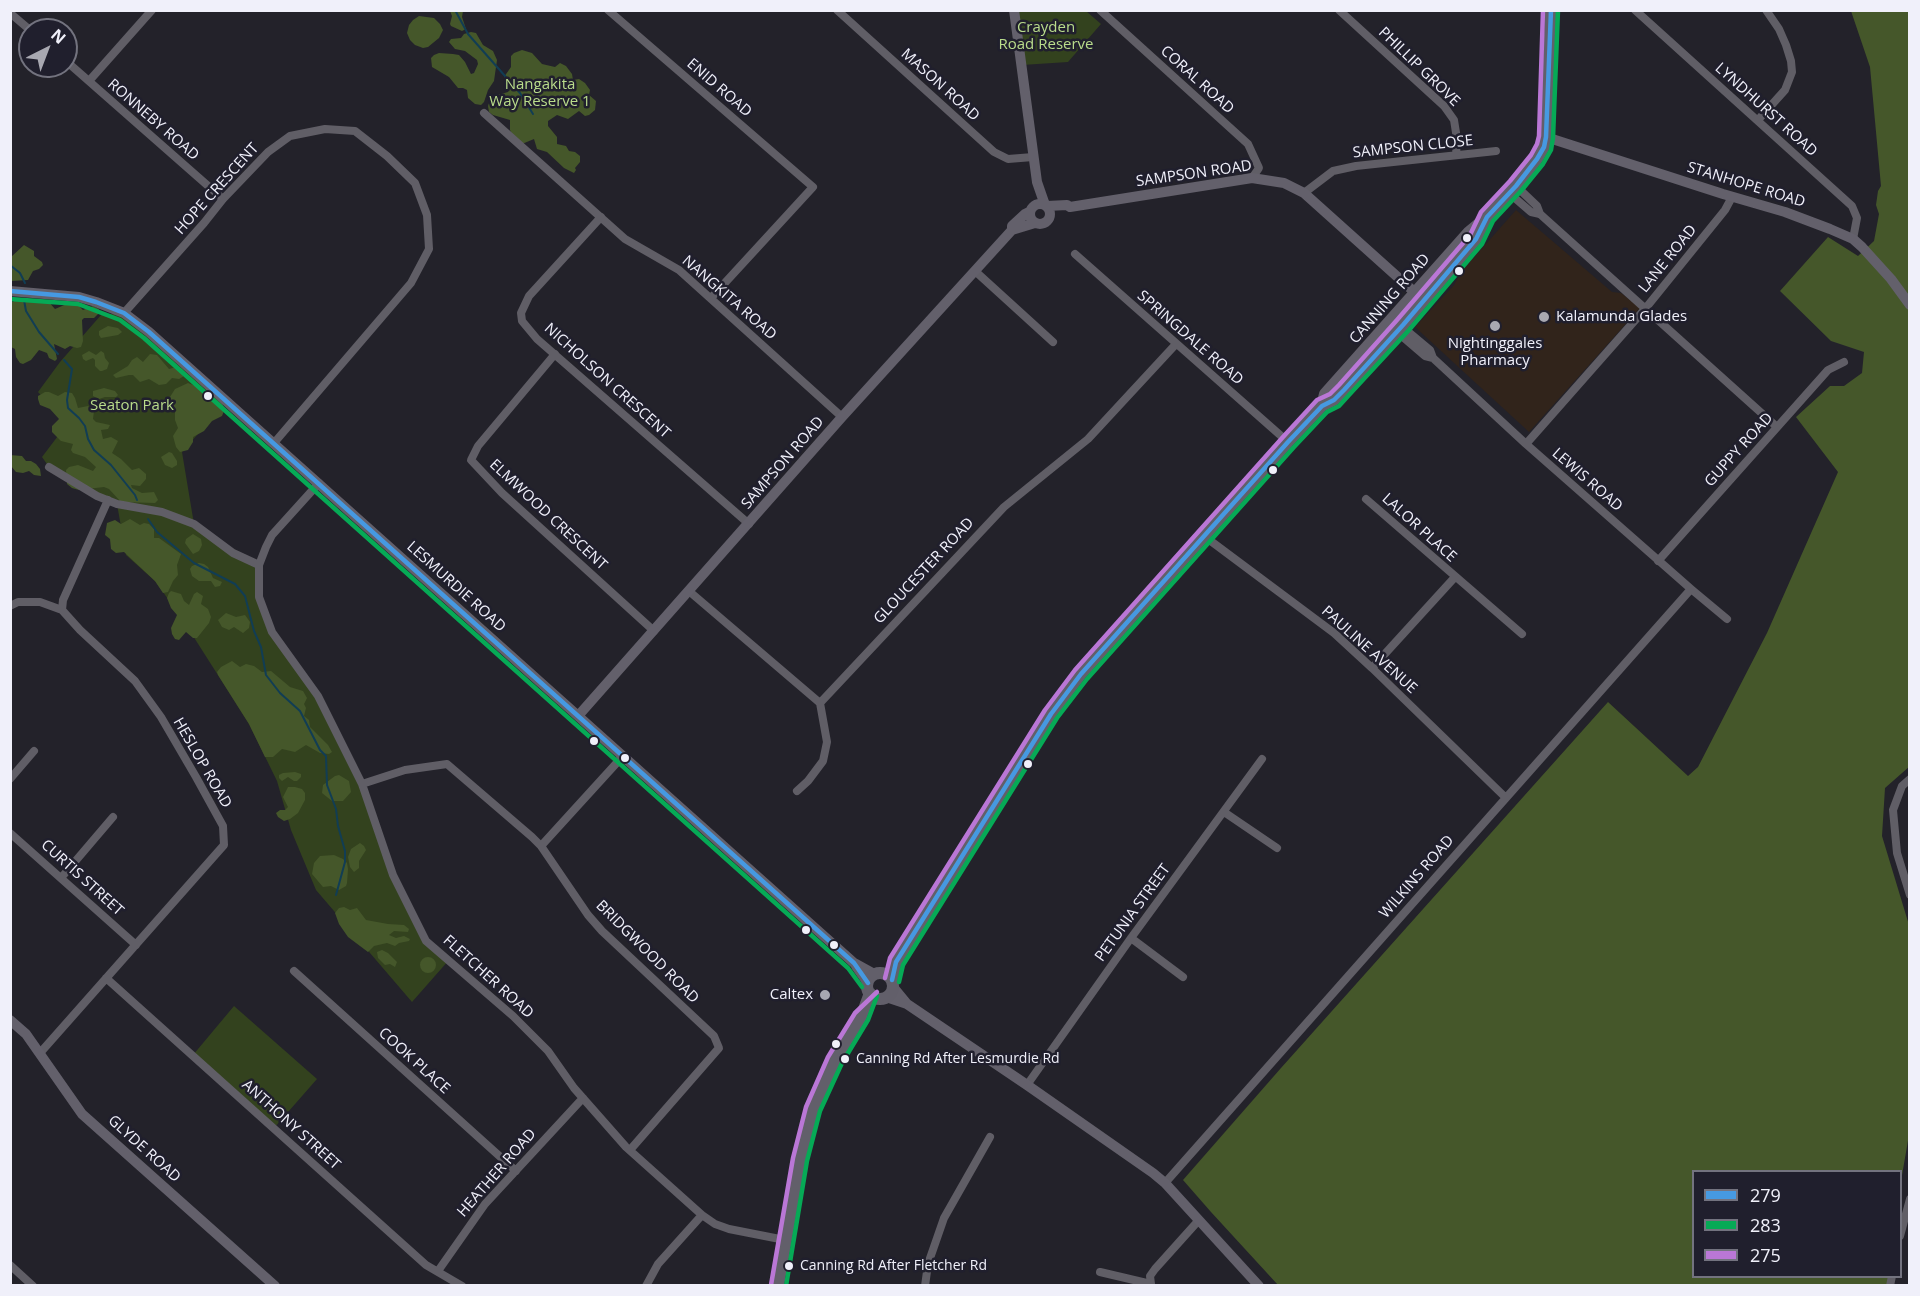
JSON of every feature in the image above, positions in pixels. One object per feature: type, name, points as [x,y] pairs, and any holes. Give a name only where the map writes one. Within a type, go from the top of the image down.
[{"type":"main road","name":"CANNING ROAD","points":[[881,986],[1065,695],[1081,674],[1322,406],[1325,394],[1397,326],[1469,232],[1487,217],[1537,159],[1544,147],[1546,137],[1550,88],[1551,10]]},
{"type":"main road","points":[[778,1286],[801,1159],[813,1109],[835,1060],[881,986]]},
{"type":"street","points":[[88,81],[152,10]]},
{"type":"street","name":"ENID ROAD","points":[[608,10],[813,187],[711,298]]},
{"type":"street","name":"MASON ROAD","points":[[837,10],[994,152],[1008,159],[1033,157]]},
{"type":"street","points":[[1014,10],[1037,182],[1050,213],[1049,218]]},
{"type":"street","name":"CORAL ROAD","points":[[1100,10],[1248,144],[1259,168],[1252,178]]},
{"type":"street","name":"PHILLIP GROVE","points":[[1339,10],[1444,106],[1454,120],[1457,140],[1456,155]]},
{"type":"street","name":"LYNDHURST ROAD","points":[[1635,10],[1852,206],[1857,218],[1853,239]]},
{"type":"street","points":[[1758,120],[1785,90],[1792,72],[1786,45],[1779,29],[1766,10]]},
{"type":"street","name":"RONNEBY ROAD","points":[[78,72],[223,199]]},
{"type":"street","name":"NANGKITA ROAD","points":[[484,113],[625,239],[679,270],[842,417]]},
{"type":"street","name":"HOPE CRESCENT","points":[[124,313],[223,199],[268,152],[290,136],[325,129],[355,131],[387,156],[415,183],[427,215],[429,249],[411,283],[274,443]]},
{"type":"street","name":"STANHOPE ROAD","points":[[1546,137],[1785,212],[1853,239],[1892,279],[1910,305]]},
{"type":"street","name":"SAMPSON CLOSE","points":[[1304,193],[1333,171],[1356,166],[1496,151]]},
{"type":"street","name":"SAMPSON ROAD","points":[[578,716],[1024,214],[1032,214],[1044,223],[1070,207],[1252,178],[1284,183],[1304,193],[1419,296]]},
{"type":"street","points":[[1032,214],[1034,184],[1037,182]]},
{"type":"street","points":[[1513,189],[1532,212],[1540,214],[1777,427]]},
{"type":"street","name":"LANE ROAD","points":[[1526,444],[1645,309],[1725,210],[1732,197]]},
{"type":"street","name":"SAMPSON ROAD","points":[[1032,214],[1038,203],[1046,206],[1067,205],[1070,207]]},
{"type":"street","name":"NICHOLSON CRESCENT","points":[[601,217],[529,296],[521,313],[522,321],[537,339],[749,524]]},
{"type":"street","name":"SPRINGDALE ROAD","points":[[1075,254],[1288,442]]},
{"type":"street","points":[[975,271],[1053,342]]},
{"type":"street","name":"LESMURDIE ROAD","points":[[10,291],[79,297],[96,302],[124,313],[149,332],[854,963],[881,986],[1027,1084],[1153,1173],[1165,1183],[1259,1286]]},
{"type":"street","name":"LEWIS ROAD","points":[[1397,326],[1430,350],[1433,358],[1526,444],[1727,619]]},
{"type":"street","name":"GLOUCESTER ROAD","points":[[820,703],[1004,507],[1088,439],[1176,344]]},
{"type":"street","name":"ELMWOOD CRESCENT","points":[[555,354],[478,446],[471,460],[502,493],[654,631]]},
{"type":"street","name":"GUPPY ROAD","points":[[1658,561],[1828,370],[1844,362]]},
{"type":"street","points":[[49,467],[97,496],[117,504],[162,512],[194,524],[233,553],[259,565]]},
{"type":"street","name":"FLETCHER ROAD","points":[[318,483],[272,535],[259,565],[259,597],[272,632],[318,696],[362,784],[393,874],[426,941],[513,1016],[548,1051],[583,1098],[630,1150],[702,1215],[715,1224],[729,1229],[785,1240]]},
{"type":"street","name":"LALOR PLACE","points":[[1366,499],[1522,634]]},
{"type":"street","points":[[10,606],[18,602],[40,602],[62,610],[63,600],[108,500]]},
{"type":"street","name":"PAULINE AVENUE","points":[[1204,536],[1334,633],[1505,797]]},
{"type":"street","name":"LALOR PLACE","points":[[1372,668],[1455,577]]},
{"type":"street","name":"WILKINS ROAD","points":[[1165,1183],[1691,590]]},
{"type":"street","points":[[690,592],[820,703],[827,742],[823,761],[797,791]]},
{"type":"street","name":"HESLOP ROAD","points":[[40,1053],[224,845],[222,826],[167,727],[135,681],[62,610]]},
{"type":"street","points":[[10,778],[34,751]]},
{"type":"street","points":[[541,846],[623,756]]},
{"type":"street","name":"PETUNIA STREET","points":[[1027,1084],[1262,759]]},
{"type":"street","name":"BRIDGWOOD ROAD","points":[[362,784],[405,770],[447,764],[520,825],[541,846],[588,915],[714,1036],[719,1048],[630,1150]]},
{"type":"street","points":[[1910,778],[1902,786],[1893,810],[1897,853],[1910,896]]},
{"type":"street","points":[[1224,812],[1277,848]]},
{"type":"street","points":[[61,878],[113,817]]},
{"type":"street","name":"CURTIS STREET","points":[[10,832],[136,945]]},
{"type":"street","points":[[1131,938],[1183,977]]},
{"type":"street","name":"COOK PLACE","points":[[294,971],[516,1171]]},
{"type":"street","name":"ANTHONY STREET","points":[[106,978],[426,1265],[462,1286]]},
{"type":"street","name":"GLYDE ROAD","points":[[10,1020],[26,1034],[82,1114],[275,1286]]},
{"type":"street","name":"HEATHER ROAD","points":[[438,1271],[485,1204],[583,1098]]},
{"type":"street","points":[[925,1286],[928,1264],[944,1218],[990,1137]]},
{"type":"street","points":[[1902,1228],[1910,1198]]},
{"type":"street","points":[[646,1286],[658,1264],[702,1215]]},
{"type":"street","points":[[1100,1272],[1152,1285],[1150,1276],[1155,1269],[1199,1220]]},
{"type":"street","points":[[10,1265],[33,1286]]},
{"type":"shaded area","points":[[1516,210],[1612,292],[1621,293],[1640,308],[1529,432],[1415,327],[1454,285],[1461,272]]},
{"type":"green space","points":[[450,11],[463,11],[462,17],[466,29],[462,31],[451,26]]},
{"type":"green space","name":"Crayden Road Reserve","points":[[1014,11],[1086,11],[1101,24],[1068,62],[1022,65]]},
{"type":"green space","points":[[1851,11],[1909,11],[1910,766],[1885,788],[1882,836],[1909,925],[1910,1129],[1902,1175],[1902,1170],[1692,1170],[1692,1278],[1889,1278],[1889,1285],[1278,1285],[1183,1180],[1608,702],[1688,776],[1698,767],[1767,633],[1838,472],[1796,417],[1830,386],[1844,386],[1862,373],[1864,352],[1831,341],[1780,291],[1828,237],[1858,256],[1874,241],[1879,214],[1876,205],[1881,186],[1870,67]]},
{"type":"green space","points":[[419,16],[434,18],[443,30],[439,38],[428,47],[415,45],[407,33],[409,25]]},
{"type":"green space","points":[[476,33],[483,45],[493,51],[497,60],[494,81],[481,105],[475,104],[468,98],[467,90],[458,88],[449,77],[432,67],[431,58],[434,55],[453,54],[459,55],[471,74],[474,73],[478,64],[477,60],[465,51],[455,49],[449,42],[451,39],[461,38],[464,34]]},
{"type":"green space","name":"Nangakita Way Reserve 1","points":[[522,50],[532,53],[542,64],[555,67],[560,63],[566,66],[573,80],[579,79],[585,83],[590,90],[589,95],[596,101],[595,110],[589,115],[585,116],[579,111],[568,119],[557,115],[548,121],[548,126],[557,137],[557,144],[566,146],[569,151],[580,156],[580,162],[574,173],[564,168],[547,152],[537,149],[534,139],[522,144],[510,130],[510,120],[489,112],[491,97],[508,92],[504,77],[511,67],[511,56]]},
{"type":"green space","points":[[24,245],[34,251],[34,256],[43,265],[33,271],[28,280],[11,281],[11,257]]},
{"type":"green space","points":[[16,299],[27,302],[48,301],[55,309],[69,303],[78,305],[83,310],[93,306],[100,312],[94,318],[82,320],[81,347],[70,346],[65,349],[54,344],[57,359],[55,361],[49,358],[47,353],[39,350],[31,360],[23,364],[16,357],[15,349],[11,347],[10,301],[13,302]]},
{"type":"green space","name":"Seaton Park","points":[[124,313],[227,401],[182,452],[194,524],[259,565],[259,597],[272,632],[318,696],[362,784],[393,874],[426,941],[449,960],[412,1002],[316,890],[291,830],[277,781],[249,724],[181,617],[155,581],[126,555],[117,504],[49,467],[42,457],[67,424],[38,392],[60,362],[101,315]]},
{"type":"green space","points":[[108,326],[118,328],[122,332],[101,338],[99,331]]},
{"type":"green space","points":[[89,351],[96,355],[101,351],[104,353],[109,363],[107,369],[100,371],[95,366],[93,358],[86,361],[83,359],[82,355]]},
{"type":"green space","points":[[150,354],[157,355],[169,369],[181,368],[184,376],[179,379],[172,378],[166,384],[159,385],[149,379],[140,382],[133,375],[116,378],[113,375],[137,357],[143,362]]},
{"type":"green space","points":[[188,383],[210,392],[222,402],[224,411],[222,416],[212,421],[204,431],[193,437],[188,450],[180,452],[173,436],[178,428],[170,397],[175,389]]},
{"type":"green space","points":[[104,388],[115,391],[118,395],[99,399],[93,396],[93,391]]},
{"type":"green space","points":[[45,392],[58,396],[65,392],[72,393],[78,408],[88,406],[94,411],[93,419],[96,422],[110,425],[108,429],[101,430],[103,439],[111,437],[118,441],[112,453],[132,470],[139,468],[146,474],[146,479],[140,486],[131,485],[132,488],[142,493],[154,492],[158,500],[155,503],[121,502],[109,489],[104,487],[79,490],[67,484],[66,470],[69,467],[78,465],[93,471],[96,467],[85,457],[73,453],[71,450],[73,444],[61,441],[52,432],[52,426],[59,419],[50,409],[40,405],[38,396]]},
{"type":"green space","points":[[169,452],[177,461],[177,465],[172,468],[165,465],[161,457]]},
{"type":"green space","points":[[10,455],[22,456],[26,461],[36,464],[41,476],[29,471],[16,472],[11,466]]},
{"type":"green space","points":[[130,519],[140,525],[149,524],[154,529],[154,538],[159,538],[181,554],[177,565],[178,575],[168,592],[163,593],[155,581],[124,552],[116,553],[111,549],[110,539],[105,535],[107,523],[115,520],[121,524]]},
{"type":"green space","points":[[193,534],[201,539],[202,545],[199,551],[193,554],[185,543],[186,539]]},
{"type":"green space","points":[[199,563],[208,567],[213,578],[222,582],[220,586],[215,587],[211,581],[199,581],[192,576],[190,569]]},
{"type":"green space","points":[[171,591],[181,594],[189,605],[197,592],[203,596],[201,604],[208,609],[211,617],[197,638],[193,638],[186,632],[179,640],[175,639],[172,634],[171,628],[177,615],[167,598]]},
{"type":"green space","points":[[226,613],[236,617],[245,615],[250,622],[249,628],[243,633],[234,627],[229,630],[222,627],[218,620]]},
{"type":"green space","points":[[232,661],[240,667],[246,664],[262,672],[271,671],[290,687],[303,691],[307,698],[304,704],[306,708],[304,716],[309,720],[310,727],[332,752],[320,753],[306,745],[295,752],[282,749],[273,757],[265,757],[249,724],[218,675],[217,672],[221,667]]},
{"type":"green space","points":[[283,773],[301,774],[297,781],[288,777],[282,781],[279,778],[279,775]]},
{"type":"green space","points":[[339,775],[349,781],[351,792],[343,801],[332,801],[322,793],[323,785]]},
{"type":"green space","points":[[288,787],[302,789],[305,793],[305,800],[298,813],[284,821],[276,813],[288,807],[283,797]]},
{"type":"green space","points":[[360,843],[366,850],[359,861],[359,868],[354,872],[350,867],[348,857],[351,849]]},
{"type":"green space","points":[[334,855],[347,863],[348,869],[346,886],[339,890],[331,886],[323,887],[312,874],[314,863],[320,856]]},
{"type":"green space","points":[[344,907],[350,910],[357,908],[366,920],[404,925],[409,929],[408,932],[394,931],[389,935],[396,938],[404,936],[410,939],[409,941],[395,946],[387,943],[374,946],[368,952],[348,937],[339,924],[335,913],[339,908]]},
{"type":"green space","points":[[382,950],[397,962],[395,967],[390,964],[385,965],[378,958],[377,952]]},
{"type":"green space","points":[[428,957],[436,965],[428,973],[420,965]]},
{"type":"green space","points":[[234,1006],[317,1079],[274,1128],[193,1055]]},
{"type":"waterway","points":[[455,10],[468,34],[520,93],[533,114]]},
{"type":"waterway","points":[[10,265],[20,273],[25,283]]},
{"type":"waterway","points":[[24,300],[26,311],[39,332],[58,354]]},
{"type":"waterway","points":[[64,360],[72,369],[67,400],[68,408],[85,426],[94,450],[111,465],[137,500]]},
{"type":"waterway","points":[[148,519],[157,532],[194,563],[235,584],[245,596],[254,631],[261,647],[266,675],[280,693],[300,711],[320,750],[326,756],[327,785],[336,809],[345,851],[345,862],[336,895]]},
{"type":"transit line","name":"275","points":[[885,978],[890,958],[1045,710],[1075,670],[1317,400],[1330,394],[1397,320],[1470,235],[1481,212],[1531,155],[1539,136],[1543,10]]},
{"type":"transit line","name":"279","points":[[892,980],[896,962],[1051,714],[1081,674],[1288,442],[1322,406],[1334,400],[1344,390],[1403,325],[1476,239],[1487,217],[1537,159],[1544,147],[1546,137],[1551,10]]},
{"type":"transit line","name":"283","points":[[899,982],[903,965],[1057,718],[1087,679],[1294,447],[1327,412],[1339,406],[1409,330],[1482,244],[1493,221],[1543,164],[1551,150],[1553,138],[1558,10]]},
{"type":"transit line","name":"279","points":[[10,291],[79,297],[96,302],[124,313],[149,332],[854,963],[868,983]]},
{"type":"transit line","name":"283","points":[[10,299],[78,304],[120,320],[144,338],[848,968],[862,987]]},
{"type":"transit line","name":"275","points":[[771,1285],[793,1158],[806,1107],[828,1057],[855,1013],[877,992]]},
{"type":"transit line","name":"283","points":[[786,1286],[807,1161],[820,1111],[842,1063],[868,1020],[877,996]]},
{"type":"place","name":"Kalamunda Glades","points":[[1544,317]]},
{"type":"place","name":"Nightinggales Pharmacy","points":[[1495,326]]},
{"type":"place","name":"Caltex","points":[[825,995]]},
{"type":"place","name":"Canning Rd After Lesmurdie Rd","points":[[845,1059]]},
{"type":"place","name":"Canning Rd After Fletcher Rd","points":[[789,1266]]}]
